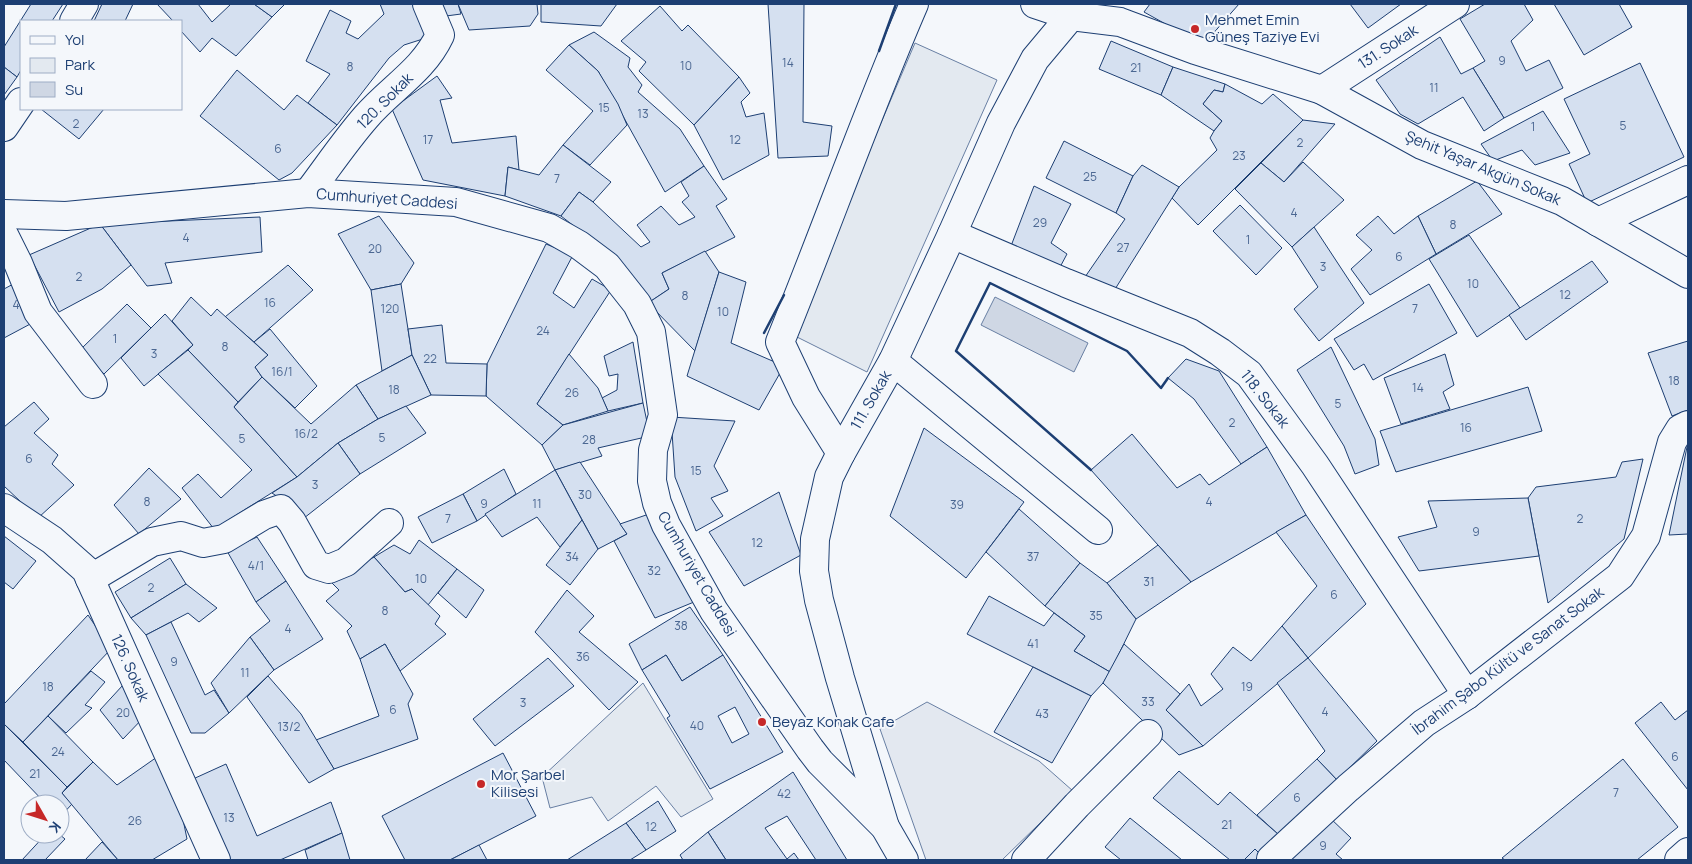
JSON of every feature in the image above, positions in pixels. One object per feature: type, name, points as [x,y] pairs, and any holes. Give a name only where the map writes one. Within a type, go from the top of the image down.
[{"type":"street","points":[[75,20],[84,4]]},
{"type":"street","name":"120. Sokak","points":[[308,193],[367,116],[421,65],[433,50],[440,35],[427,4]]},
{"type":"street","points":[[840,453],[806,397],[780,342],[914,4]]},
{"type":"street","name":"Şehit Yaşar Akgün Sokak","points":[[1035,4],[1075,10],[1120,22],[1195,50],[1322,90],[1422,145],[1562,201],[1688,274]]},
{"type":"street","name":"131. Sokak","points":[[1322,90],[1455,4]]},
{"type":"street","name":"111. Sokak","points":[[885,828],[840,678],[819,600],[814,571],[815,539],[829,478],[840,453],[893,361],[1001,123],[1036,58],[1075,10]]},
{"type":"street","points":[[4,127],[20,103]]},
{"type":"street","points":[[1598,222],[1688,180]]},
{"type":"street","name":"Cumhuriyet Caddesi","points":[[4,214],[66,216],[308,193],[456,202],[549,228],[579,245],[607,266],[637,304],[651,332],[663,415],[653,450],[652,481],[657,502],[666,525],[714,611],[820,762],[885,828],[904,860]]},
{"type":"street","name":"118. Sokak","points":[[952,234],[1190,333],[1220,352],[1249,374],[1315,465],[1467,695]]},
{"type":"street","points":[[4,235],[38,312],[93,384]]},
{"type":"street","points":[[893,361],[1098,530]]},
{"type":"street","name":"İbrahim Şabo Kültü ve Sanat Sokak","points":[[1271,859],[1348,788],[1424,723],[1467,695],[1620,576],[1646,536],[1672,442],[1680,429],[1688,425]]},
{"type":"street","name":"126. Sokak","points":[[4,508],[52,540],[86,570],[216,860]]},
{"type":"street","points":[[90,579],[152,542],[181,536],[203,543],[224,539],[264,515],[280,509],[292,522],[316,565],[329,569],[346,562],[389,523]]},
{"type":"street","points":[[1026,860],[1077,805],[1148,734]]},
{"type":"street","points":[[1678,860],[1688,852]]},
{"type":"green space","points":[[915,43],[997,80],[867,372],[791,334]]},
{"type":"green space","points":[[643,683],[713,799],[681,817],[656,786],[608,821],[592,797],[550,808],[542,777]]},
{"type":"shaded area","points":[[927,702],[1039,761],[1073,791],[1002,860],[926,860],[880,729]]},
{"type":"water","points":[[995,297],[1088,343],[1074,372],[981,325]]},
{"type":"building","points":[[31,4],[63,4],[53,20],[21,20]]},
{"type":"building","points":[[102,4],[133,4],[125,20],[94,20]]},
{"type":"building","points":[[157,4],[198,4],[212,22],[231,4],[254,4],[272,17],[236,56],[212,38],[200,52],[182,32],[182,20],[172,20]]},
{"type":"building","points":[[254,4],[285,4],[272,17]]},
{"type":"building","points":[[380,4],[413,4],[428,28],[426,38],[404,45],[389,58],[337,125],[308,103],[330,74],[306,61],[330,10],[351,21],[346,33],[358,39],[384,14]]},
{"type":"building","points":[[441,4],[458,4],[461,14],[446,16]]},
{"type":"building","points":[[458,4],[537,4],[538,14],[530,26],[469,30]]},
{"type":"building","points":[[541,4],[617,4],[601,26],[541,22]]},
{"type":"building","points":[[768,4],[804,4],[803,122],[832,126],[828,156],[778,158]]},
{"type":"building","name":"Mehmet Emin Güneş Taziye Evi","points":[[1150,4],[1239,4],[1203,45],[1144,12]]},
{"type":"building","points":[[1350,4],[1401,4],[1368,28]]},
{"type":"building","points":[[1485,4],[1524,4],[1533,20],[1511,41],[1526,71],[1549,60],[1563,88],[1504,118],[1473,68],[1485,61],[1460,19]]},
{"type":"building","points":[[1554,4],[1619,4],[1632,27],[1584,55]]},
{"type":"building","points":[[660,6],[682,31],[688,25],[739,77],[694,125],[639,71],[646,62],[621,41]]},
{"type":"building","points":[[20,22],[20,72],[17,77],[4,67],[4,47]]},
{"type":"building","points":[[594,32],[630,58],[628,67],[642,85],[638,92],[680,129],[704,166],[665,192],[598,71],[569,45]]},
{"type":"building","points":[[1440,37],[1461,74],[1473,68],[1504,118],[1484,131],[1463,97],[1418,124],[1400,114],[1376,80]]},
{"type":"building","points":[[1111,41],[1173,67],[1161,95],[1099,69]]},
{"type":"building","points":[[569,45],[598,71],[618,104],[627,125],[590,165],[563,145],[593,111],[546,70]]},
{"type":"building","points":[[1640,63],[1684,157],[1587,203],[1569,164],[1590,154],[1564,99]]},
{"type":"building","points":[[4,67],[17,77],[4,95]]},
{"type":"building","points":[[1173,67],[1225,84],[1223,92],[1214,90],[1203,104],[1222,121],[1214,131],[1161,95]]},
{"type":"building","points":[[237,70],[284,110],[297,95],[337,125],[292,173],[279,180],[200,116]]},
{"type":"building","points":[[437,76],[452,98],[440,100],[452,143],[516,136],[519,170],[508,167],[505,196],[423,180],[392,109]]},
{"type":"building","points":[[739,77],[750,93],[741,102],[746,117],[764,113],[769,155],[723,180],[694,125]]},
{"type":"building","points":[[1225,84],[1262,104],[1273,94],[1303,120],[1198,225],[1172,198],[1179,187],[1217,150],[1210,138],[1222,121],[1203,104],[1214,90],[1223,92]]},
{"type":"building","points":[[42,110],[103,110],[79,139]]},
{"type":"building","points":[[1543,111],[1570,153],[1535,165],[1522,150],[1493,161],[1481,144]]},
{"type":"building","points":[[1303,120],[1335,124],[1284,182],[1261,163]]},
{"type":"building","points":[[1064,141],[1133,176],[1116,213],[1046,178]]},
{"type":"building","points":[[563,145],[611,182],[593,202],[579,192],[561,216],[505,196],[508,167],[539,175]]},
{"type":"building","points":[[1303,162],[1344,200],[1292,247],[1235,189],[1261,163],[1284,182]]},
{"type":"building","points":[[1142,165],[1179,187],[1112,294],[1085,277],[1125,219],[1116,213],[1133,176]]},
{"type":"building","points":[[704,166],[727,199],[716,206],[735,237],[662,273],[669,289],[648,303],[606,251],[561,216],[579,192],[593,202],[641,247],[650,242],[637,225],[661,206],[679,225],[695,217],[682,202],[689,196],[681,182]]},
{"type":"building","points":[[1477,181],[1502,214],[1436,254],[1418,216]]},
{"type":"building","points":[[1034,186],[1071,204],[1051,243],[1067,254],[1059,269],[1011,246]]},
{"type":"building","points":[[1240,205],[1282,248],[1256,275],[1213,231]]},
{"type":"building","points":[[379,216],[414,263],[401,284],[371,290],[338,234]]},
{"type":"building","points":[[1378,216],[1394,234],[1418,216],[1436,254],[1370,295],[1351,269],[1372,250],[1356,235]]},
{"type":"building","points":[[260,217],[262,252],[165,263],[172,283],[147,286],[100,224]]},
{"type":"building","points":[[100,224],[131,265],[102,289],[59,312],[29,255]]},
{"type":"building","points":[[1314,227],[1364,303],[1319,341],[1294,309],[1318,287],[1292,247]]},
{"type":"building","points":[[1469,235],[1520,308],[1477,337],[1429,259]]},
{"type":"building","points":[[546,244],[573,255],[553,293],[574,308],[592,279],[611,290],[537,404],[563,425],[542,445],[486,396],[487,364]]},
{"type":"building","points":[[705,251],[719,272],[695,351],[648,303],[669,289],[662,273]]},
{"type":"building","points":[[1592,261],[1608,282],[1526,340],[1509,315]]},
{"type":"building","points":[[288,265],[313,290],[254,342],[225,317]]},
{"type":"building","points":[[719,272],[746,282],[731,343],[784,366],[759,410],[687,376]]},
{"type":"building","points":[[17,282],[34,322],[4,338],[4,289]]},
{"type":"building","points":[[401,284],[412,355],[382,371],[371,290]]},
{"type":"building","points":[[1429,284],[1457,333],[1373,380],[1364,364],[1354,370],[1334,339]]},
{"type":"building","points":[[191,297],[211,316],[217,309],[268,355],[255,367],[262,377],[238,402],[188,350],[193,345],[172,321]]},
{"type":"building","points":[[127,304],[151,328],[104,374],[80,350]]},
{"type":"building","points":[[165,314],[193,345],[144,386],[121,358]]},
{"type":"building","points":[[442,325],[446,363],[487,364],[486,396],[431,395],[412,355],[408,329]]},
{"type":"building","points":[[270,329],[317,386],[295,408],[262,377],[255,367],[268,355],[254,342]]},
{"type":"building","points":[[1688,341],[1688,410],[1672,416],[1648,353]]},
{"type":"building","points":[[633,342],[643,403],[608,411],[602,398],[617,390],[618,374],[609,376],[604,356]]},
{"type":"building","points":[[1331,347],[1375,439],[1379,465],[1355,474],[1344,446],[1297,370]]},
{"type":"building","points":[[188,350],[238,402],[234,407],[297,477],[214,529],[182,488],[198,474],[221,498],[252,470],[158,374]]},
{"type":"building","points":[[569,354],[598,388],[608,411],[563,425],[537,404]]},
{"type":"building","points":[[1445,354],[1454,385],[1443,392],[1450,409],[1401,424],[1384,378]]},
{"type":"building","points":[[412,355],[431,395],[378,419],[356,385]]},
{"type":"building","points":[[1186,359],[1219,371],[1267,447],[1241,464],[1194,399],[1168,378]]},
{"type":"building","points":[[262,377],[311,424],[356,385],[378,419],[338,443],[297,477],[234,407]]},
{"type":"building","points":[[1528,387],[1542,431],[1396,472],[1380,431]]},
{"type":"building","points":[[34,402],[49,419],[34,433],[58,455],[52,464],[74,485],[38,518],[4,486],[4,427]]},
{"type":"building","points":[[643,403],[650,436],[598,448],[602,456],[555,470],[542,445],[563,425]]},
{"type":"building","points":[[406,406],[426,433],[360,474],[338,443],[378,419]]},
{"type":"building","points":[[671,417],[735,421],[714,466],[728,491],[711,498],[723,516],[696,531],[675,477]]},
{"type":"building","points":[[924,428],[1024,502],[966,578],[890,516]]},
{"type":"building","points":[[1132,434],[1177,488],[1200,474],[1209,485],[1267,447],[1306,515],[1191,582],[1091,470]]},
{"type":"building","points":[[1688,442],[1688,534],[1669,535]]},
{"type":"building","points":[[338,443],[360,474],[299,522],[284,501],[272,493],[297,477]]},
{"type":"building","points":[[1643,459],[1624,539],[1548,603],[1528,498],[1536,487],[1616,477],[1622,462]]},
{"type":"building","points":[[580,462],[627,534],[598,549],[555,470]]},
{"type":"building","points":[[149,468],[181,499],[139,534],[114,505]]},
{"type":"building","points":[[504,469],[516,494],[477,521],[463,494]]},
{"type":"building","points":[[555,470],[582,520],[560,547],[537,517],[502,537],[485,514]]},
{"type":"building","points":[[779,492],[801,555],[744,586],[709,532]]},
{"type":"building","points":[[463,494],[477,521],[432,543],[418,517]]},
{"type":"building","points":[[1528,498],[1539,556],[1419,571],[1398,537],[1437,527],[1428,501]]},
{"type":"building","points":[[1019,509],[1080,563],[1045,606],[986,552]]},
{"type":"building","points":[[649,514],[694,602],[655,618],[614,541],[627,534],[620,524]]},
{"type":"building","points":[[1306,515],[1366,604],[1308,658],[1282,626],[1317,586],[1276,532]]},
{"type":"building","points":[[582,520],[598,549],[570,585],[546,565]]},
{"type":"building","points":[[4,536],[36,561],[13,589],[4,582]]},
{"type":"building","points":[[257,537],[286,581],[256,602],[227,551]]},
{"type":"building","points":[[419,540],[457,569],[428,605],[412,589],[405,592],[374,557],[394,545],[410,554]]},
{"type":"building","points":[[1158,545],[1191,582],[1136,619],[1107,583]]},
{"type":"building","points":[[374,557],[405,592],[412,589],[440,616],[435,624],[446,634],[400,671],[385,644],[360,659],[347,631],[352,626],[326,601],[339,590],[331,582]]},
{"type":"building","points":[[170,558],[186,584],[131,618],[115,592]]},
{"type":"building","points":[[1080,563],[1107,583],[1136,619],[1110,672],[1074,651],[1085,636],[1045,606]]},
{"type":"building","points":[[457,569],[484,590],[466,618],[438,593]]},
{"type":"building","points":[[286,581],[323,639],[274,670],[250,637],[270,621],[256,602]]},
{"type":"building","points":[[186,584],[217,608],[199,622],[188,613],[146,635],[131,618]]},
{"type":"building","points":[[567,590],[594,616],[579,632],[638,682],[609,710],[535,632]]},
{"type":"building","points":[[989,596],[1044,626],[1054,613],[1085,636],[1074,651],[1110,672],[1103,683],[1091,696],[967,634]]},
{"type":"building","points":[[690,607],[723,655],[682,681],[666,655],[642,670],[629,644]]},
{"type":"building","points":[[88,615],[111,649],[23,742],[4,724],[4,702]]},
{"type":"building","points":[[171,622],[205,695],[214,690],[229,713],[205,733],[191,733],[146,635]]},
{"type":"building","points":[[1282,626],[1308,658],[1203,746],[1166,710],[1189,684],[1201,706],[1223,689],[1211,674],[1233,647],[1251,661]]},
{"type":"building","points":[[250,637],[274,670],[229,713],[211,683]]},
{"type":"building","points":[[385,644],[413,694],[408,704],[418,739],[334,769],[316,740],[379,716],[360,659]]},
{"type":"building","points":[[1124,644],[1180,694],[1166,710],[1203,746],[1179,755],[1103,683]]},
{"type":"building","points":[[666,655],[682,681],[723,655],[783,752],[710,789],[667,718],[670,716],[642,670]],"holes":[[[735,707],[749,734],[732,743],[718,716]]]},
{"type":"building","points":[[548,658],[574,686],[495,746],[473,719]]},
{"type":"building","points":[[1308,658],[1377,741],[1337,780],[1317,759],[1325,751],[1277,683]]},
{"type":"building","points":[[1033,667],[1091,696],[1052,763],[994,732]]},
{"type":"building","points":[[91,671],[105,682],[85,705],[92,708],[66,733],[48,716]]},
{"type":"building","points":[[268,676],[301,714],[334,769],[309,783],[247,697]]},
{"type":"building","points":[[123,685],[146,715],[123,739],[100,710]]},
{"type":"building","points":[[1661,702],[1675,720],[1688,710],[1688,790],[1635,723]]},
{"type":"building","points":[[48,716],[93,762],[67,787],[23,742]]},
{"type":"building","points":[[4,724],[67,787],[63,794],[36,794],[4,760]]},
{"type":"building","name":"Mor Şarbel Kilisesi","points":[[503,753],[536,816],[450,860],[405,860],[382,816]]},
{"type":"building","points":[[157,757],[178,795],[187,839],[152,860],[118,860],[70,803],[70,794],[62,793],[93,762],[117,785]]},
{"type":"building","points":[[1317,759],[1337,780],[1279,835],[1257,815]]},
{"type":"building","points":[[1623,759],[1678,827],[1637,860],[1505,860],[1502,858]]},
{"type":"building","points":[[226,764],[257,836],[331,802],[342,833],[280,860],[227,860],[193,779]]},
{"type":"building","points":[[1179,771],[1218,805],[1230,792],[1279,835],[1260,854],[1255,849],[1244,860],[1230,860],[1153,798]]},
{"type":"building","points":[[793,772],[847,860],[816,860],[787,816],[765,828],[787,859],[794,853],[799,860],[726,860],[708,832]]},
{"type":"building","points":[[658,801],[676,831],[646,850],[626,823]]},
{"type":"building","points":[[1329,817],[1351,838],[1336,854],[1343,860],[1289,860]]},
{"type":"building","points":[[1130,818],[1182,860],[1121,860],[1105,847]]},
{"type":"building","points":[[626,823],[646,850],[630,860],[567,860]]},
{"type":"building","points":[[708,832],[726,860],[683,860],[680,855]]},
{"type":"building","points":[[342,833],[350,860],[308,860],[305,850]]},
{"type":"building","points":[[102,842],[118,860],[85,860]]},
{"type":"building","points":[[37,844],[60,844],[45,860],[22,860]]},
{"type":"building","points":[[479,845],[487,860],[450,860]]},
{"type":"building","points":[[1255,849],[1260,854],[1267,860],[1244,860]]},
{"type":"wall","points":[[879,51],[896,4]]},
{"type":"wall","points":[[1091,470],[956,351],[990,283],[1127,351],[1161,388],[1168,378]]},
{"type":"wall","points":[[764,333],[784,295]]},
{"type":"place","name":"Mehmet Emin Güneş Taziye Evi","points":[[1195,29]]},
{"type":"place","name":"Beyaz Konak Cafe","points":[[762,722]]},
{"type":"place","name":"Mor Şarbel Kilisesi","points":[[481,784]]}]
